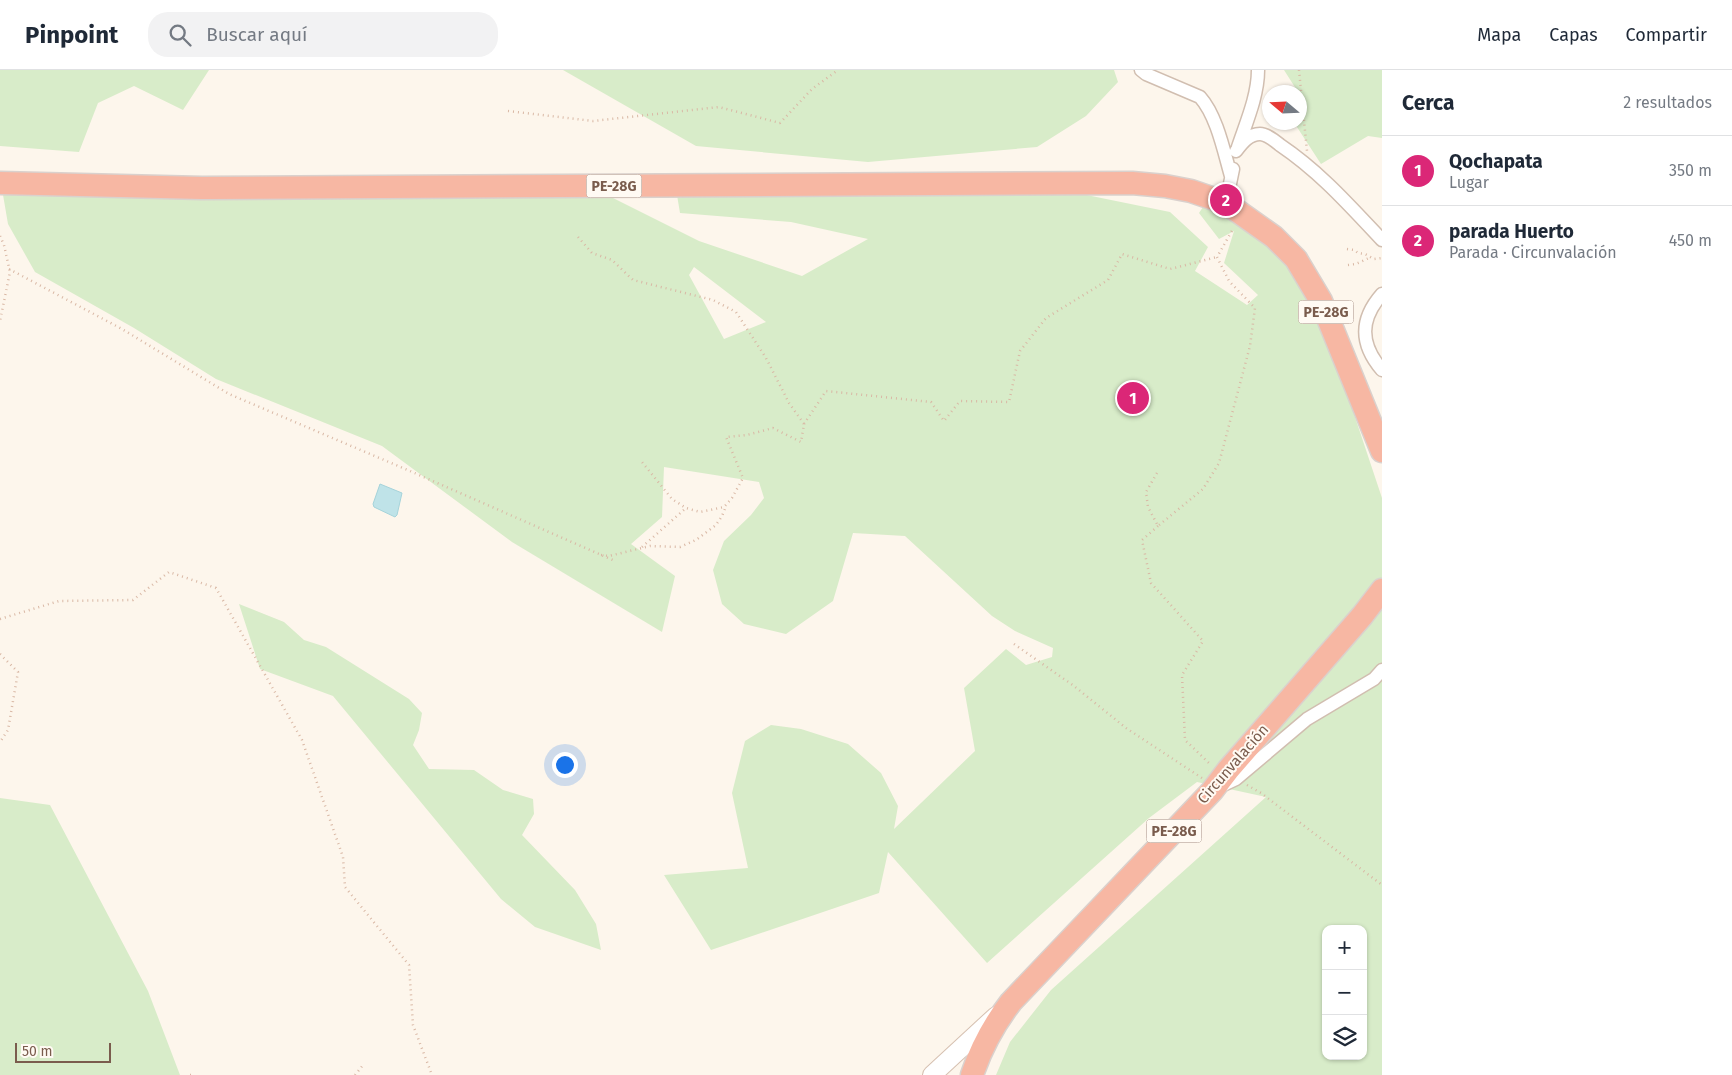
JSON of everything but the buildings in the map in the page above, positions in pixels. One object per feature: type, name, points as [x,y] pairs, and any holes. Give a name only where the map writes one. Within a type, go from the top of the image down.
[{"type":"highway","name":"PE-28G","points":[[0,183],[202,188],[1132,183],[1191,190],[1226,203],[1274,237],[1296,259],[1321,301],[1382,451]]},
{"type":"highway","name":"Circunvalación","points":[[972,1075],[996,1022],[1011,1002],[1207,784],[1228,770],[1362,616],[1382,590]]},
{"type":"street","points":[[1141,70],[1146,74],[1200,97],[1205,103],[1222,144],[1231,176]]},
{"type":"street","points":[[1226,203],[1236,151],[1252,102],[1258,79],[1258,70]]},
{"type":"street","points":[[1236,151],[1245,139],[1254,135],[1265,135],[1304,163],[1338,192],[1382,240]]},
{"type":"street","points":[[1382,294],[1369,310],[1364,323],[1364,336],[1382,370]]},
{"type":"street","points":[[1207,784],[1236,779],[1307,719],[1374,679],[1382,670]]},
{"type":"street","points":[[932,1075],[1011,1002]]},
{"type":"path","points":[[508,111],[593,121],[719,107],[780,122],[812,89],[838,70]]},
{"type":"path","points":[[1299,70],[1308,157],[1304,163]]},
{"type":"path","points":[[642,462],[672,500],[686,508],[700,512],[724,507],[732,498],[743,478],[726,437],[748,435],[773,428],[801,442],[804,424],[826,391],[931,402],[944,421],[960,401],[1010,402],[1020,351],[1046,318],[1108,280],[1122,254],[1170,269],[1217,257],[1228,236],[1238,223],[1248,218]]},
{"type":"path","points":[[0,236],[9,269],[0,321]]},
{"type":"path","points":[[578,237],[592,253],[612,260],[632,280],[713,300],[736,312],[766,358],[789,403],[804,424]]},
{"type":"path","points":[[0,242],[4,245]]},
{"type":"path","points":[[1347,249],[1374,259],[1382,258]]},
{"type":"path","points":[[1014,644],[1074,686],[1126,728],[1207,784],[1210,764],[1185,740],[1182,675],[1203,641],[1151,583],[1142,540],[1203,489],[1219,463],[1250,346],[1255,308],[1229,281],[1217,257]]},
{"type":"path","points":[[1348,265],[1356,264],[1371,257]]},
{"type":"path","points":[[9,269],[122,329],[229,394],[615,561]]},
{"type":"path","points":[[1157,473],[1146,492],[1148,507],[1158,526]]},
{"type":"path","points":[[597,554],[609,556],[660,545],[680,547],[696,540],[716,525],[722,516],[726,504]]},
{"type":"path","points":[[641,548],[686,508]]},
{"type":"path","points":[[0,620],[59,601],[133,600],[169,572],[216,588],[302,740],[343,857],[345,887],[409,964],[413,1025],[432,1075]]},
{"type":"path","points":[[0,654],[18,672],[8,730],[0,742]]},
{"type":"path","points":[[1236,779],[1261,793],[1382,885]]},
{"type":"path","points":[[355,1075],[363,1065]]},
{"type":"green space","points":[[0,70],[209,70],[183,110],[134,86],[98,103],[79,152],[0,146]]},
{"type":"green space","points":[[563,70],[1114,70],[1118,82],[1086,116],[1037,147],[868,162],[696,146]]},
{"type":"green space","points":[[1284,70],[1382,70],[1382,138],[1368,136],[1321,164],[1299,130],[1307,130],[1307,85],[1294,85]]},
{"type":"green space","points":[[2,189],[607,195],[699,241],[802,276],[868,239],[791,222],[680,213],[677,195],[1062,190],[1170,212],[1208,247],[1195,271],[1247,305],[1258,295],[1224,263],[1234,231],[1219,239],[1199,213],[1207,201],[1256,228],[1301,277],[1330,342],[1382,498],[1382,1075],[996,1075],[1010,1042],[1051,990],[1266,797],[1197,782],[1149,818],[987,963],[888,852],[879,893],[711,950],[664,875],[748,868],[732,793],[745,741],[771,725],[801,729],[848,744],[881,773],[898,806],[894,829],[975,751],[964,688],[1006,649],[1026,665],[1052,657],[1053,648],[1015,631],[992,616],[905,536],[853,533],[833,601],[786,634],[744,624],[722,604],[713,570],[724,541],[751,515],[764,498],[759,482],[664,467],[662,517],[631,544],[675,576],[662,632],[512,542],[382,446],[216,379],[134,328],[35,272],[8,224]],"holes":[[[694,267],[766,322],[724,339],[689,275]]]},
{"type":"green space","points":[[239,604],[284,622],[304,640],[326,647],[409,699],[422,713],[419,730],[413,745],[429,769],[474,770],[503,790],[533,799],[534,814],[522,835],[575,890],[596,924],[601,950],[535,927],[501,899],[333,696],[260,669]]},
{"type":"green space","points":[[0,798],[50,805],[148,991],[180,1075],[0,1075]]},
{"type":"water","points":[[380,484],[402,493],[395,517],[374,507],[373,504]]},
{"type":"place","name":"parada Huerto","points":[[1226,200]]},
{"type":"place","name":"Qochapata","points":[[1133,398]]}]
